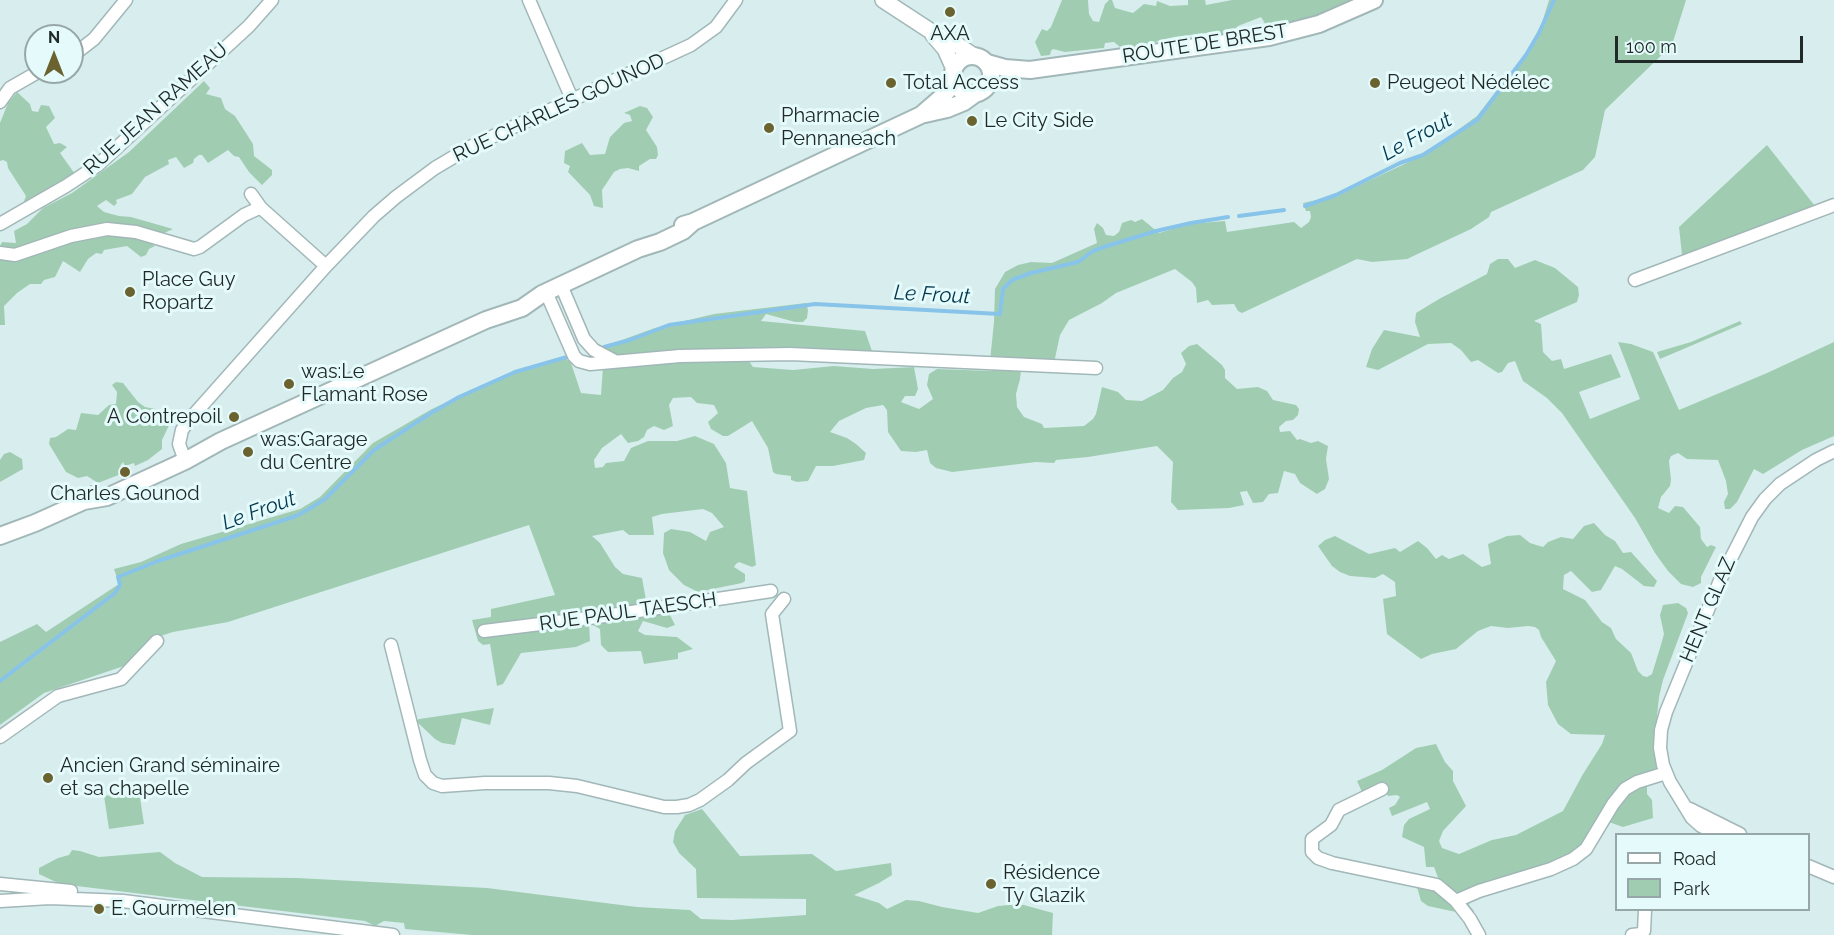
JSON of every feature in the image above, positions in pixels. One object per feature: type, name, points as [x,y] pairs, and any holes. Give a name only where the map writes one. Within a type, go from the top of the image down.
[{"type":"main road","name":"ROUTE DE BREST","points":[[981,60],[1005,68],[1030,70],[1278,35],[1319,24],[1374,0]]},
{"type":"main road","points":[[962,59],[981,60],[992,73],[981,91],[964,93],[956,85],[954,74],[962,59]]},
{"type":"main road","name":"ROUTE DE BREST","points":[[0,536],[84,501],[102,489],[183,457],[201,445],[221,441],[486,320],[522,308],[549,290],[638,249],[673,236],[687,229],[693,222],[921,115],[964,102],[981,91],[1030,70]]},
{"type":"main road","name":"ROUTE DE BREST","points":[[921,115],[952,85],[954,74]]},
{"type":"main road","name":"ROUTE DE BREST","points":[[0,544],[19,530]]},
{"type":"street","points":[[84,47],[94,39],[126,0]]},
{"type":"street","name":"RUE JEAN RAMEAU","points":[[0,224],[98,165],[249,26],[272,0]]},
{"type":"street","points":[[528,0],[572,99]]},
{"type":"street","name":"RUE CHARLES GOUNOD","points":[[183,457],[179,444],[180,436],[190,419],[326,266],[374,216],[435,168],[472,146],[691,45],[716,27],[736,0]]},
{"type":"street","points":[[875,0],[887,3],[981,60]]},
{"type":"street","points":[[932,32],[945,49],[954,74]]},
{"type":"street","points":[[0,102],[10,88],[24,80]]},
{"type":"street","points":[[251,194],[261,208],[326,266]]},
{"type":"street","points":[[1635,280],[1834,205]]},
{"type":"street","points":[[0,253],[15,255],[71,236],[107,229],[136,232],[187,248],[197,248],[244,215],[261,208]]},
{"type":"street","points":[[549,290],[571,352],[577,359],[590,364],[613,360],[711,355],[790,354],[1096,368]]},
{"type":"street","points":[[549,290],[594,350],[613,360]]},
{"type":"street","name":"HENT GLAZ","points":[[1717,833],[1695,821],[1666,773],[1661,756],[1660,739],[1666,712],[1737,544],[1758,508],[1780,484],[1834,451]]},
{"type":"street","name":"RUE PAUL TAESCH","points":[[484,631],[605,616],[771,591]]},
{"type":"street","points":[[391,645],[420,760],[425,776],[433,783],[442,786],[549,783],[577,786],[664,807],[677,807],[700,800],[790,731],[772,614],[784,599]]},
{"type":"street","points":[[0,737],[58,696],[121,679],[157,641]]},
{"type":"street","points":[[1456,901],[1488,888],[1551,869],[1573,859],[1586,849],[1613,804],[1625,789],[1637,782],[1666,773]]},
{"type":"street","points":[[1382,789],[1339,810],[1330,825],[1311,839],[1312,852],[1318,858],[1332,863],[1437,885],[1456,901],[1479,935]]},
{"type":"street","name":"HENT GLAZ","points":[[1684,805],[1738,833]]},
{"type":"street","points":[[1810,867],[1834,877]]},
{"type":"street","points":[[0,884],[70,891],[80,894],[85,899]]},
{"type":"street","points":[[0,901],[39,898],[85,899],[154,905],[393,935]]},
{"type":"street","points":[[1632,935],[1641,934],[1644,931],[1645,911]]},
{"type":"green space","points":[[1062,0],[1088,0],[1089,14],[1093,21],[1099,22],[1105,4],[1109,0],[1112,0],[1115,8],[1133,13],[1144,4],[1156,6],[1157,1],[1170,6],[1188,5],[1188,0],[1205,0],[1206,5],[1232,0],[1364,0],[1319,19],[1278,27],[1266,25],[1261,17],[1238,26],[1229,34],[1219,36],[1205,33],[1174,37],[1140,46],[1120,47],[1114,42],[1105,43],[1104,48],[1065,52],[1053,49],[1050,55],[1041,56],[1035,42],[1042,29],[1047,31],[1051,27]]},
{"type":"green space","points":[[1549,0],[1686,0],[1672,45],[1605,110],[1595,157],[1583,170],[1491,212],[1489,217],[1471,229],[1407,259],[1372,262],[1357,259],[1242,313],[1234,304],[1212,305],[1208,300],[1197,303],[1196,288],[1175,269],[1116,293],[1069,320],[1060,335],[1054,363],[1022,362],[1016,394],[1017,407],[1024,417],[1042,424],[1044,428],[1084,426],[1096,414],[1102,387],[1118,392],[1126,400],[1142,401],[1163,390],[1173,378],[1182,372],[1186,364],[1181,353],[1189,346],[1197,344],[1222,365],[1225,378],[1237,389],[1258,387],[1267,391],[1273,400],[1296,405],[1299,409],[1298,415],[1279,427],[1280,432],[1290,431],[1297,440],[1311,443],[1318,441],[1328,446],[1326,459],[1329,479],[1325,489],[1317,494],[1300,483],[1295,474],[1284,471],[1278,493],[1269,494],[1263,502],[1253,503],[1247,491],[1240,492],[1244,505],[1229,508],[1178,510],[1171,502],[1173,462],[1157,446],[1056,460],[1054,463],[1036,462],[952,472],[936,468],[930,463],[927,450],[901,451],[888,432],[887,410],[883,405],[866,408],[839,421],[830,432],[856,444],[866,453],[864,460],[833,466],[816,466],[808,481],[797,482],[791,480],[791,476],[773,472],[768,448],[752,421],[728,436],[723,436],[711,429],[708,422],[718,413],[714,405],[697,403],[691,397],[673,398],[669,405],[673,426],[664,430],[654,426],[647,430],[644,437],[638,441],[628,443],[621,434],[602,448],[594,460],[595,468],[603,467],[606,463],[624,461],[631,448],[648,441],[677,441],[695,436],[714,444],[726,463],[730,488],[747,491],[756,565],[752,567],[739,562],[736,564],[734,567],[745,574],[745,581],[742,583],[698,592],[684,585],[669,570],[663,553],[664,533],[671,529],[690,532],[706,541],[710,532],[724,527],[712,513],[703,509],[652,517],[654,535],[629,535],[623,530],[592,536],[623,574],[642,578],[646,600],[642,604],[651,612],[670,615],[675,625],[667,628],[643,621],[638,631],[645,635],[677,637],[693,649],[678,653],[678,659],[644,664],[641,651],[608,652],[601,645],[600,629],[589,623],[590,641],[576,647],[521,653],[503,684],[497,686],[490,644],[483,645],[478,641],[472,620],[491,617],[491,609],[555,595],[529,525],[228,622],[173,632],[151,639],[124,666],[44,693],[0,725],[0,642],[37,624],[46,632],[119,584],[114,569],[141,562],[181,544],[300,509],[320,497],[373,443],[432,409],[507,374],[564,357],[571,363],[581,393],[601,395],[604,353],[608,345],[655,328],[714,314],[806,303],[807,318],[803,322],[766,314],[761,321],[865,331],[873,354],[744,354],[753,367],[793,370],[834,366],[873,369],[914,367],[918,389],[915,396],[905,396],[901,402],[919,409],[933,399],[927,385],[929,374],[937,369],[992,371],[990,361],[995,289],[1005,272],[1018,265],[1031,262],[1052,263],[1097,243],[1094,229],[1097,223],[1106,235],[1114,236],[1119,232],[1122,223],[1142,219],[1159,233],[1189,224],[1225,221],[1227,232],[1294,222],[1301,228],[1309,222],[1311,217],[1310,211],[1306,211],[1303,203],[1336,196],[1411,161],[1477,116],[1526,53],[1542,23]]},
{"type":"green space","points":[[204,81],[210,88],[206,94],[221,98],[225,109],[235,116],[253,144],[254,156],[272,170],[272,175],[262,185],[239,157],[234,156],[228,150],[208,163],[202,155],[199,155],[193,163],[184,168],[176,157],[168,160],[169,164],[145,177],[132,194],[116,200],[117,203],[114,206],[106,200],[97,206],[104,212],[173,229],[147,241],[155,246],[141,257],[127,246],[104,250],[102,254],[96,253],[88,259],[80,272],[63,261],[55,277],[44,280],[41,284],[30,284],[4,306],[5,325],[0,325],[0,246],[2,242],[16,243],[14,231],[27,224],[43,208],[72,193],[129,152]]},
{"type":"green space","points":[[17,92],[30,104],[32,111],[38,112],[41,105],[49,106],[55,118],[46,127],[54,144],[60,143],[67,147],[60,153],[75,174],[22,206],[26,196],[8,168],[7,162],[0,161],[0,123],[8,103]]},
{"type":"green space","points":[[640,106],[647,108],[653,117],[646,130],[657,147],[658,155],[656,159],[650,159],[639,166],[639,171],[628,168],[614,172],[602,190],[603,208],[594,206],[590,195],[568,172],[570,166],[564,163],[565,151],[582,143],[590,155],[605,154],[610,137],[624,123],[632,121],[630,115],[624,113]]},
{"type":"green space","points":[[1767,145],[1815,206],[1682,255],[1679,227]]},
{"type":"green space","points":[[1498,259],[1508,259],[1515,268],[1535,260],[1555,268],[1578,287],[1577,302],[1534,321],[1541,324],[1543,352],[1552,361],[1561,359],[1564,369],[1611,354],[1621,377],[1579,392],[1590,419],[1640,399],[1618,342],[1653,352],[1679,410],[1834,342],[1834,436],[1802,450],[1763,474],[1754,469],[1737,502],[1730,509],[1725,509],[1724,502],[1728,494],[1718,460],[1687,459],[1678,453],[1671,456],[1669,461],[1670,486],[1661,497],[1658,508],[1669,513],[1675,506],[1683,507],[1700,527],[1701,539],[1707,547],[1711,545],[1716,547],[1701,577],[1701,583],[1693,587],[1681,584],[1668,571],[1635,518],[1562,413],[1547,398],[1523,381],[1515,361],[1508,363],[1502,372],[1498,373],[1478,360],[1471,362],[1461,350],[1451,343],[1428,344],[1378,370],[1366,367],[1372,349],[1384,330],[1420,337],[1415,322],[1416,313],[1487,274],[1490,264]]},
{"type":"green space","points":[[1740,321],[1742,324],[1660,359],[1657,352],[1691,342]]},
{"type":"green space","points":[[116,382],[123,383],[145,407],[166,411],[168,409],[174,415],[162,440],[162,449],[148,460],[135,466],[134,463],[125,466],[123,462],[120,466],[123,468],[121,474],[98,483],[87,476],[78,478],[66,472],[49,444],[50,438],[68,429],[76,430],[81,413],[98,415],[109,405],[116,404],[117,392],[112,385]]},
{"type":"green space","points":[[10,452],[22,459],[23,469],[0,482],[0,460],[4,454]]},
{"type":"green space","points":[[1594,523],[1605,535],[1615,541],[1623,553],[1631,552],[1657,581],[1654,587],[1644,586],[1615,566],[1601,590],[1592,592],[1571,571],[1564,575],[1563,589],[1585,600],[1602,622],[1611,628],[1616,639],[1631,653],[1638,671],[1643,676],[1647,677],[1652,674],[1664,634],[1660,615],[1663,605],[1678,603],[1686,608],[1688,613],[1659,697],[1654,744],[1657,766],[1654,771],[1641,776],[1647,786],[1647,794],[1652,800],[1653,818],[1623,827],[1603,820],[1589,840],[1571,855],[1472,897],[1469,905],[1474,911],[1471,916],[1464,917],[1456,912],[1428,906],[1421,901],[1417,887],[1439,880],[1434,867],[1426,867],[1424,847],[1402,837],[1404,825],[1409,819],[1430,809],[1427,802],[1392,816],[1389,808],[1395,805],[1400,797],[1388,796],[1384,789],[1362,792],[1357,781],[1382,770],[1416,748],[1436,744],[1445,762],[1453,771],[1453,781],[1466,806],[1443,831],[1439,841],[1442,848],[1459,854],[1492,840],[1516,835],[1563,811],[1605,735],[1571,734],[1558,724],[1548,705],[1546,682],[1556,661],[1539,630],[1535,627],[1491,626],[1478,631],[1456,649],[1421,659],[1387,634],[1383,599],[1396,596],[1395,582],[1383,574],[1375,578],[1350,576],[1340,572],[1332,566],[1318,546],[1335,536],[1369,554],[1395,548],[1400,552],[1418,541],[1436,559],[1442,555],[1449,559],[1463,554],[1482,567],[1491,564],[1488,544],[1507,536],[1520,535],[1530,543],[1543,547],[1548,542],[1561,537],[1573,539],[1584,526]]},
{"type":"green space","points":[[494,708],[490,725],[462,718],[455,745],[442,743],[435,739],[416,721],[419,719]]},
{"type":"green space","points":[[139,791],[144,824],[109,829],[104,796]]},
{"type":"green space","points":[[702,809],[740,856],[812,854],[836,871],[891,863],[892,875],[854,895],[879,903],[887,909],[906,900],[978,913],[998,906],[1020,904],[1053,913],[1052,935],[472,935],[405,929],[404,923],[384,921],[375,926],[365,921],[60,884],[39,874],[39,868],[69,855],[72,850],[99,857],[160,852],[202,877],[297,878],[487,888],[637,907],[690,910],[701,919],[732,920],[806,915],[806,899],[697,898],[696,869],[679,853],[673,842],[675,831],[685,815]]},
{"type":"waterway","name":"Le Frout","points":[[1305,206],[1336,195],[1400,163],[1423,155],[1477,120],[1526,55],[1554,0]]},
{"type":"waterway","name":"Le Frout","points":[[1239,216],[1284,210]]},
{"type":"waterway","name":"Le Frout","points":[[604,347],[669,325],[815,304],[1000,314],[1003,289],[1012,280],[1078,262],[1093,251],[1156,231],[1228,217]]},
{"type":"waterway","name":"Le Frout","points":[[0,681],[115,593],[120,585],[118,577],[158,561],[296,516],[325,499],[374,450],[431,413],[459,397],[515,372],[567,357]]},
{"type":"place","name":"AXA","points":[[950,12]]},
{"type":"place","name":"Total Access","points":[[891,83]]},
{"type":"place","name":"Peugeot Nédélec","points":[[1375,83]]},
{"type":"place","name":"Le City Side","points":[[972,121]]},
{"type":"place","name":"Pharmacie Pennaneach","points":[[769,128]]},
{"type":"place","name":"Place Guy Ropartz","points":[[130,292]]},
{"type":"place","name":"was:Le Flamant Rose","points":[[289,384]]},
{"type":"place","name":"A Contrepoil","points":[[234,417]]},
{"type":"place","name":"was:Garage du Centre","points":[[248,452]]},
{"type":"place","name":"Charles Gounod","points":[[125,472]]},
{"type":"place","name":"Ancien Grand séminaire et sa chapelle","points":[[48,778]]},
{"type":"place","name":"Résidence Ty Glazik","points":[[991,884]]},
{"type":"place","name":"E. Gourmelen","points":[[99,909]]}]
